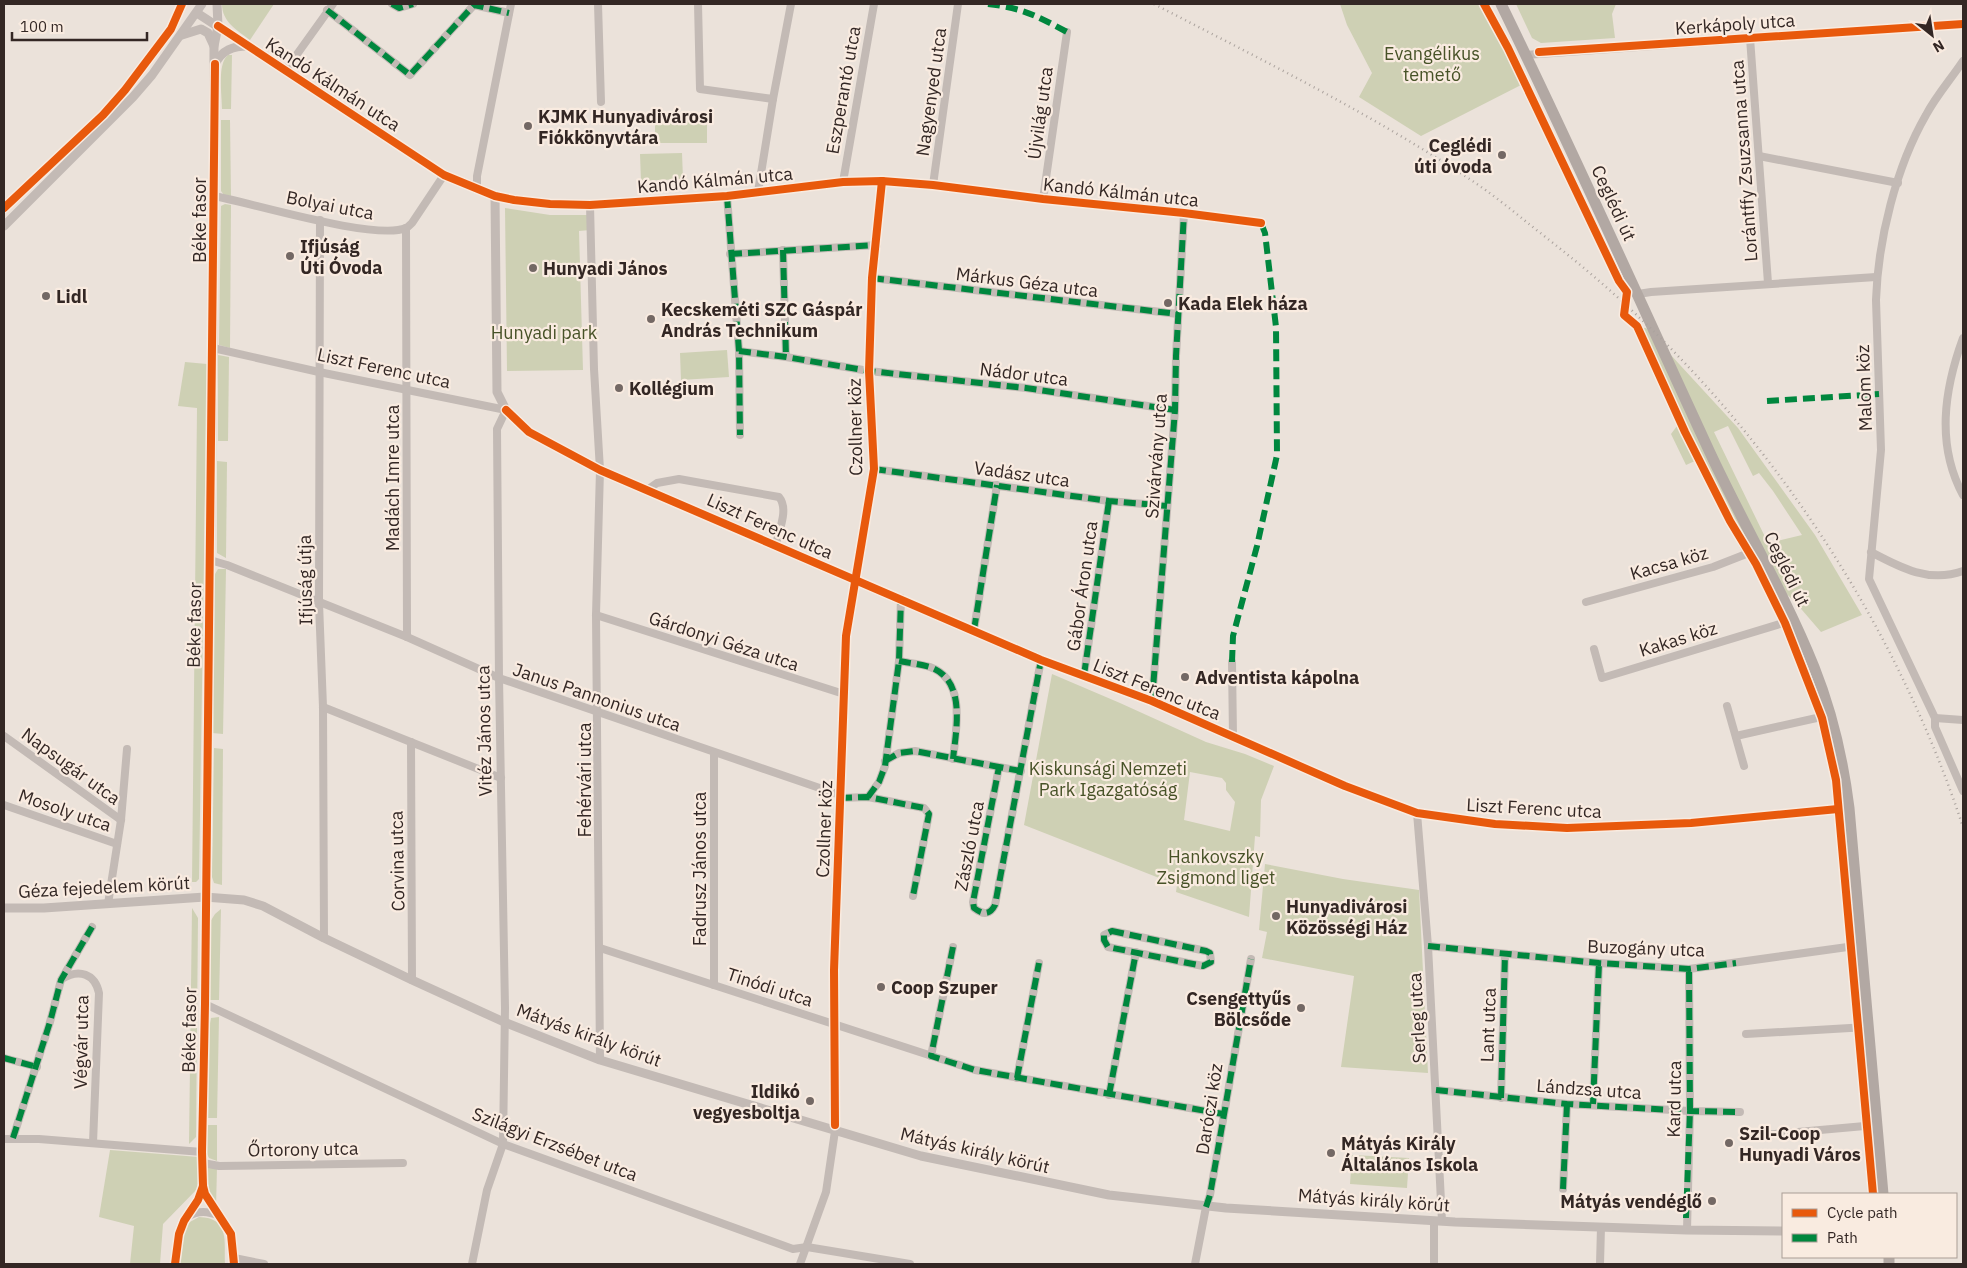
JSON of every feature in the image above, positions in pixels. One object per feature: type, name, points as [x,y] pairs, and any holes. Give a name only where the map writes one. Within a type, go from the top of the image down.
[{"type":"main road","name":"Ceglédi út","points":[[1500,4],[1638,294],[1706,446],[1793,620],[1814,667],[1830,715],[1840,752],[1849,808],[1883,1193]]},
{"type":"street","points":[[4,226],[152,76],[202,4]]},
{"type":"street","name":"Béke fasor","points":[[175,1264],[179,1234],[186,1217],[198,1200],[203,1186],[213,348],[214,46],[218,26],[217,4]]},
{"type":"street","points":[[392,4],[399,8],[412,4]]},
{"type":"street","points":[[477,189],[511,4]]},
{"type":"street","points":[[598,4],[601,102]]},
{"type":"street","points":[[698,4],[700,89],[773,99]]},
{"type":"street","points":[[758,192],[791,4]]},
{"type":"street","name":"Eszperantó utca","points":[[842,182],[874,4]]},
{"type":"street","name":"Nagyenyed utca","points":[[933,185],[958,4]]},
{"type":"street","points":[[286,70],[330,7],[410,75],[474,5],[509,13]]},
{"type":"street","name":"Kandó Kálmán utca","points":[[197,13],[444,175],[495,196],[550,204],[590,205],[727,196],[842,182],[882,181],[1184,212],[1261,223]]},
{"type":"street","name":"Kerkápoly utca","points":[[1525,54],[1963,24]]},
{"type":"street","points":[[181,35],[218,26]]},
{"type":"street","points":[[201,29],[208,34],[214,46]]},
{"type":"street","name":"Újvilág utca","points":[[1043,199],[1067,32]]},
{"type":"street","name":"Lorántffy Zsuzsanna utca","points":[[1750,38],[1768,283]]},
{"type":"street","points":[[215,64],[222,53],[231,48],[248,46]]},
{"type":"street","name":"Malom köz","points":[[1963,61],[1924,117],[1898,183],[1883,236],[1876,277],[1881,450],[1869,579],[1935,718],[1935,727],[1963,791]]},
{"type":"street","points":[[1759,156],[1898,183]]},
{"type":"street","points":[[406,228],[420,213],[444,175]]},
{"type":"street","name":"Czollner köz","points":[[800,1264],[826,1192],[835,1131],[833,1024],[840,911],[840,796],[846,636],[874,468],[869,371],[872,278],[877,245],[882,181]]},
{"type":"street","name":"Bolyai utca","points":[[214,196],[365,229],[389,230],[406,228]]},
{"type":"street","points":[[495,196],[497,392],[506,410]]},
{"type":"street","points":[[727,196],[739,351],[740,435]]},
{"type":"street","name":"Fehérvári utca","points":[[590,205],[594,369],[600,470],[596,616],[600,1060]]},
{"type":"street","name":"Szivárvány utca","points":[[1152,701],[1175,410],[1184,212]]},
{"type":"street","name":"Ifjúság útja","points":[[320,220],[318,372],[319,603],[323,707],[324,938]]},
{"type":"street","name":"Madách Imre utca","points":[[406,228],[407,638]]},
{"type":"street","points":[[730,254],[877,245]]},
{"type":"street","points":[[783,250],[786,357]]},
{"type":"street","points":[[1638,294],[1768,283],[1876,277]]},
{"type":"street","name":"Márkus Géza utca","points":[[872,278],[1178,314]]},
{"type":"street","points":[[1963,338],[1949,383],[1945,413],[1948,456],[1956,483],[1963,496]]},
{"type":"street","name":"Liszt Ferenc utca","points":[[213,348],[318,372],[506,410],[529,432],[600,470],[776,544],[1041,660],[1152,701],[1336,782],[1417,813],[1495,824],[1567,828],[1691,823],[1849,808]]},
{"type":"street","name":"Nádor utca","points":[[739,351],[869,371],[1026,388],[1175,410]]},
{"type":"street","name":"Vitéz János utca","points":[[472,1264],[487,1190],[504,1144],[497,428],[506,410]]},
{"type":"street","name":"Vadász utca","points":[[874,468],[1109,501],[1167,506]]},
{"type":"street","name":"Liszt Ferenc utca","points":[[648,490],[657,483],[679,479],[779,497],[783,502],[784,509],[776,544]]},
{"type":"street","points":[[974,630],[997,485]]},
{"type":"street","name":"Gábor Áron utca","points":[[1084,675],[1109,501]]},
{"type":"street","name":"Kacsa köz","points":[[1586,602],[1713,567],[1759,549]]},
{"type":"street","points":[[1871,552],[1898,567],[1920,574],[1947,575],[1963,571]]},
{"type":"street","name":"Janus Pannonius utca","points":[[210,560],[228,565],[407,638],[499,678],[714,754],[840,796]]},
{"type":"street","points":[[868,797],[879,782],[886,766],[885,761],[899,661],[901,598]]},
{"type":"street","name":"Gárdonyi Géza utca","points":[[596,616],[844,694]]},
{"type":"street","name":"Kakas köz","points":[[1594,649],[1602,678],[1793,620]]},
{"type":"street","name":"Zászló utca","points":[[999,768],[973,902],[974,908],[979,913],[988,914],[995,905],[1041,660]]},
{"type":"street","points":[[899,661],[929,667],[935,670],[951,686],[956,699],[957,715],[953,759]]},
{"type":"street","points":[[1232,662],[1233,736]]},
{"type":"street","points":[[1728,706],[1744,766]]},
{"type":"street","points":[[323,707],[501,778]]},
{"type":"street","points":[[1736,736],[1830,715]]},
{"type":"street","points":[[1935,718],[1963,720]]},
{"type":"street","name":"Napsugár utca","points":[[4,736],[121,820]]},
{"type":"street","name":"Corvina utca","points":[[411,742],[412,980]]},
{"type":"street","points":[[108,904],[121,820],[127,749]]},
{"type":"street","points":[[885,761],[899,753],[916,751],[999,768],[1021,770]]},
{"type":"street","name":"Fadrusz János utca","points":[[714,754],[714,985]]},
{"type":"street","points":[[840,796],[868,797],[924,808],[929,814],[913,896]]},
{"type":"street","name":"Mosoly utca","points":[[4,805],[117,844]]},
{"type":"street","name":"Serleg utca","points":[[1417,813],[1428,946],[1436,1090],[1438,1221],[1434,1264]]},
{"type":"street","name":"Géza fejedelem körút","points":[[4,908],[44,908],[205,898]]},
{"type":"street","name":"Mátyás király körút","points":[[205,898],[244,900],[263,906],[324,938],[412,980],[504,1022],[600,1060],[921,1156],[1027,1180],[1109,1195],[1206,1206],[1438,1221],[1687,1230],[1782,1231]]},
{"type":"street","points":[[13,1138],[37,1067],[61,980],[92,927]]},
{"type":"street","points":[[1112,931],[1206,951],[1211,957],[1208,965],[1203,966],[1136,952],[1108,947],[1104,940],[1104,935],[1112,931]]},
{"type":"street","name":"Buzogány utca","points":[[1428,946],[1599,963],[1689,968],[1862,945]]},
{"type":"street","points":[[931,1056],[953,947]]},
{"type":"street","name":"Tinódi utca","points":[[600,948],[975,1070],[1223,1114]]},
{"type":"street","points":[[1109,1095],[1136,952]]},
{"type":"street","name":"Lant utca","points":[[1500,1098],[1505,954]]},
{"type":"street","name":"Daróczi köz","points":[[1195,1264],[1206,1206],[1210,1195],[1251,959]]},
{"type":"street","points":[[1017,1078],[1039,963]]},
{"type":"street","points":[[1593,1104],[1599,963]]},
{"type":"street","name":"Kard utca","points":[[1687,1230],[1690,1111],[1689,968]]},
{"type":"street","name":"Végvár utca","points":[[61,980],[67,976],[82,973],[91,977],[98,986],[93,1143]]},
{"type":"street","name":"Szilágyi Erzsébet utca","points":[[205,1004],[504,1144],[793,1249],[807,1247],[910,1264]]},
{"type":"street","points":[[1746,1034],[1867,1027]]},
{"type":"street","points":[[4,1058],[37,1067]]},
{"type":"street","name":"Lándzsa utca","points":[[1436,1090],[1566,1104],[1740,1112]]},
{"type":"street","points":[[1563,1189],[1566,1104]]},
{"type":"street","points":[[1764,1135],[1876,1125]]},
{"type":"street","points":[[4,1139],[93,1143],[202,1152]]},
{"type":"street","name":"Őrtorony utca","points":[[203,1163],[219,1166],[403,1163]]},
{"type":"street","name":"Béke fasor","points":[[203,1186],[208,1199],[231,1234],[234,1261]]},
{"type":"street","points":[[186,1217],[205,1211],[220,1216]]},
{"type":"street","points":[[1600,1264],[1601,1226]]},
{"type":"street","points":[[234,1261],[264,1264]]},
{"type":"green space","points":[[222,4],[274,4],[250,40],[227,21]]},
{"type":"green space","name":"Evangélikus temető","points":[[1340,4],[1481,4],[1523,84],[1421,136],[1359,97],[1372,73],[1347,25]]},
{"type":"green space","points":[[1516,4],[1616,4],[1612,14],[1615,38],[1541,43],[1532,38]]},
{"type":"green space","points":[[228,55],[232,55],[231,109],[222,109],[221,72],[222,65]]},
{"type":"green space","points":[[707,115],[707,143],[655,143],[655,116]]},
{"type":"green space","points":[[221,120],[230,120],[231,196],[224,195],[221,191]]},
{"type":"green space","points":[[682,153],[683,179],[641,181],[640,154]]},
{"type":"green space","points":[[225,204],[231,205],[230,348],[219,345],[221,206]]},
{"type":"green space","name":"Hunyadi park","points":[[505,208],[550,215],[590,215],[590,230],[579,231],[583,370],[507,371]]},
{"type":"green space","points":[[1635,327],[1646,328],[1738,428],[1815,535],[1862,615],[1821,632],[1796,603],[1741,550],[1695,461],[1686,465],[1671,434],[1677,426]],"holes":[[[1728,426],[1753,476],[1759,473],[1802,535],[1768,543],[1714,432]]]},
{"type":"green space","points":[[727,350],[729,377],[681,380],[680,353]]},
{"type":"green space","points":[[218,355],[229,357],[228,441],[218,441]]},
{"type":"green space","points":[[185,362],[207,364],[199,879],[196,882],[192,882],[197,408],[178,406]]},
{"type":"green space","points":[[217,461],[227,462],[226,558],[217,553]]},
{"type":"green space","points":[[218,569],[226,569],[223,734],[212,733],[215,574]]},
{"type":"green space","name":"Kiskunsági Nemzeti Park Igazgatóság","points":[[1052,674],[1206,742],[1245,754],[1274,766],[1261,800],[1260,837],[1255,836],[1249,917],[1176,892],[1177,885],[1024,825]],"holes":[[[1190,772],[1222,778],[1226,783],[1226,790],[1235,802],[1230,831],[1184,820]]]},
{"type":"green space","points":[[214,748],[223,749],[222,885],[214,883],[212,877]]},
{"type":"green space","points":[[1265,864],[1343,879],[1419,890],[1428,1073],[1341,1067],[1354,976],[1262,958],[1267,932],[1259,930]]},
{"type":"green space","points":[[192,908],[198,918],[196,1137],[189,1144]]},
{"type":"green space","points":[[221,909],[219,1000],[210,1000],[210,922]]},
{"type":"green space","points":[[219,1017],[217,1118],[207,1118],[210,1023],[211,1018]]},
{"type":"green space","points":[[207,1125],[217,1125],[217,1161],[209,1158],[207,1154]]},
{"type":"green space","points":[[110,1150],[199,1157],[199,1187],[163,1224],[160,1264],[130,1264],[134,1226],[99,1217]]},
{"type":"green space","points":[[1352,1155],[1409,1158],[1407,1188],[1350,1184]]},
{"type":"green space","points":[[209,1167],[217,1167],[216,1208],[207,1191],[207,1169]]},
{"type":"green space","points":[[199,1217],[209,1218],[221,1226],[225,1239],[225,1264],[180,1264],[185,1228],[188,1223]]},
{"type":"railway","points":[[1154,4],[1353,108],[1477,184],[1593,275],[1682,360],[1734,418],[1783,480],[1828,545],[1868,612],[1904,682],[1936,754],[1963,827]]},
{"type":"marked path","points":[[392,4],[399,8],[413,4]]},
{"type":"marked path","points":[[988,4],[1011,8],[1029,14],[1067,32]]},
{"type":"marked path","points":[[327,10],[410,75],[474,5],[509,13]]},
{"type":"marked path","points":[[727,196],[739,351],[740,435]]},
{"type":"marked path","points":[[1152,701],[1175,410],[1184,213]]},
{"type":"marked path","points":[[1232,662],[1233,636],[1257,546],[1277,455],[1276,327],[1265,233],[1261,223]]},
{"type":"marked path","points":[[730,254],[877,245]]},
{"type":"marked path","points":[[783,250],[786,357]]},
{"type":"marked path","points":[[872,278],[1178,314]]},
{"type":"marked path","points":[[739,351],[869,371],[1026,388],[1175,410]]},
{"type":"marked path","points":[[1767,401],[1879,394]]},
{"type":"marked path","points":[[874,469],[1109,501],[1167,506]]},
{"type":"marked path","points":[[974,630],[997,485]]},
{"type":"marked path","points":[[1084,675],[1109,501]]},
{"type":"marked path","points":[[868,797],[879,782],[885,766],[899,661],[901,598]]},
{"type":"marked path","points":[[1021,771],[999,767],[973,902],[974,908],[983,913],[991,911],[995,905],[1041,660]]},
{"type":"marked path","points":[[899,661],[930,667],[942,673],[950,683],[954,694],[957,721],[953,759]]},
{"type":"marked path","points":[[885,761],[899,753],[915,751],[999,767]]},
{"type":"marked path","points":[[840,798],[868,797],[924,808],[929,814],[913,896]]},
{"type":"marked path","points":[[13,1138],[50,1022],[61,980],[92,927]]},
{"type":"marked path","points":[[1112,931],[1206,951],[1210,953],[1211,962],[1203,966],[1108,947],[1104,940],[1104,935],[1112,931]]},
{"type":"marked path","points":[[1428,946],[1599,963],[1689,969],[1736,963]]},
{"type":"marked path","points":[[953,947],[931,1056],[975,1070],[1223,1114]]},
{"type":"marked path","points":[[1109,1095],[1136,952]]},
{"type":"marked path","points":[[1501,1098],[1505,954]]},
{"type":"marked path","points":[[1206,1207],[1210,1195],[1251,959]]},
{"type":"marked path","points":[[1017,1078],[1039,963]]},
{"type":"marked path","points":[[1593,1104],[1599,963]]},
{"type":"marked path","points":[[1686,1218],[1690,1111],[1689,969]]},
{"type":"marked path","points":[[4,1058],[37,1067]]},
{"type":"marked path","points":[[1436,1090],[1567,1104],[1740,1112]]},
{"type":"marked path","points":[[1563,1189],[1567,1104]]},
{"type":"cycle path","points":[[4,208],[103,115],[125,90],[171,29],[182,4]]},
{"type":"cycle path","points":[[1484,4],[1508,48],[1619,281],[1627,292],[1624,315],[1637,326],[1685,432],[1730,521],[1756,564],[1785,623],[1822,718],[1836,780],[1873,1193]]},
{"type":"cycle path","points":[[1539,52],[1963,24]]},
{"type":"cycle path","points":[[218,26],[444,175],[495,196],[514,200],[550,204],[590,205],[727,196],[843,182],[882,181],[933,185],[1261,223]]},
{"type":"cycle path","points":[[175,1264],[179,1234],[184,1221],[198,1200],[203,1186],[215,64]]},
{"type":"cycle path","points":[[835,1125],[834,970],[846,636],[874,469],[869,371],[872,278],[882,181]]},
{"type":"cycle path","points":[[506,410],[529,432],[600,470],[1041,660],[1152,701],[1345,786],[1417,813],[1495,824],[1567,828],[1691,823],[1838,809]]},
{"type":"cycle path","points":[[203,1186],[205,1194],[231,1234],[234,1264]]},
{"type":"place","name":"KJMK Hunyadivárosi Fiókkönyvtára","points":[[528,126]]},
{"type":"place","name":"Ceglédi úti óvoda","points":[[1502,155]]},
{"type":"place","name":"Ifjúság Úti Óvoda","points":[[290,256]]},
{"type":"place","name":"Hunyadi János","points":[[533,268]]},
{"type":"place","name":"Lidl","points":[[46,296]]},
{"type":"place","name":"Kada Elek háza","points":[[1168,303]]},
{"type":"place","name":"Kecskeméti SZC Gáspár András Technikum","points":[[651,319]]},
{"type":"place","name":"Kollégium","points":[[619,388]]},
{"type":"place","name":"Adventista kápolna","points":[[1185,677]]},
{"type":"place","name":"Hunyadivárosi Közösségi Ház","points":[[1276,916]]},
{"type":"place","name":"Coop Szuper","points":[[881,987]]},
{"type":"place","name":"Csengettyűs Bölcsőde","points":[[1301,1008]]},
{"type":"place","name":"Ildikó vegyesboltja","points":[[810,1101]]},
{"type":"place","name":"Szil-Coop Hunyadi Város","points":[[1729,1143]]},
{"type":"place","name":"Mátyás Király Általános Iskola","points":[[1331,1153]]},
{"type":"place","name":"Mátyás vendéglő","points":[[1712,1201]]},
{"type":"park label","name":"Hankovszky Zsigmond liget","points":[[1216,866]]}]
